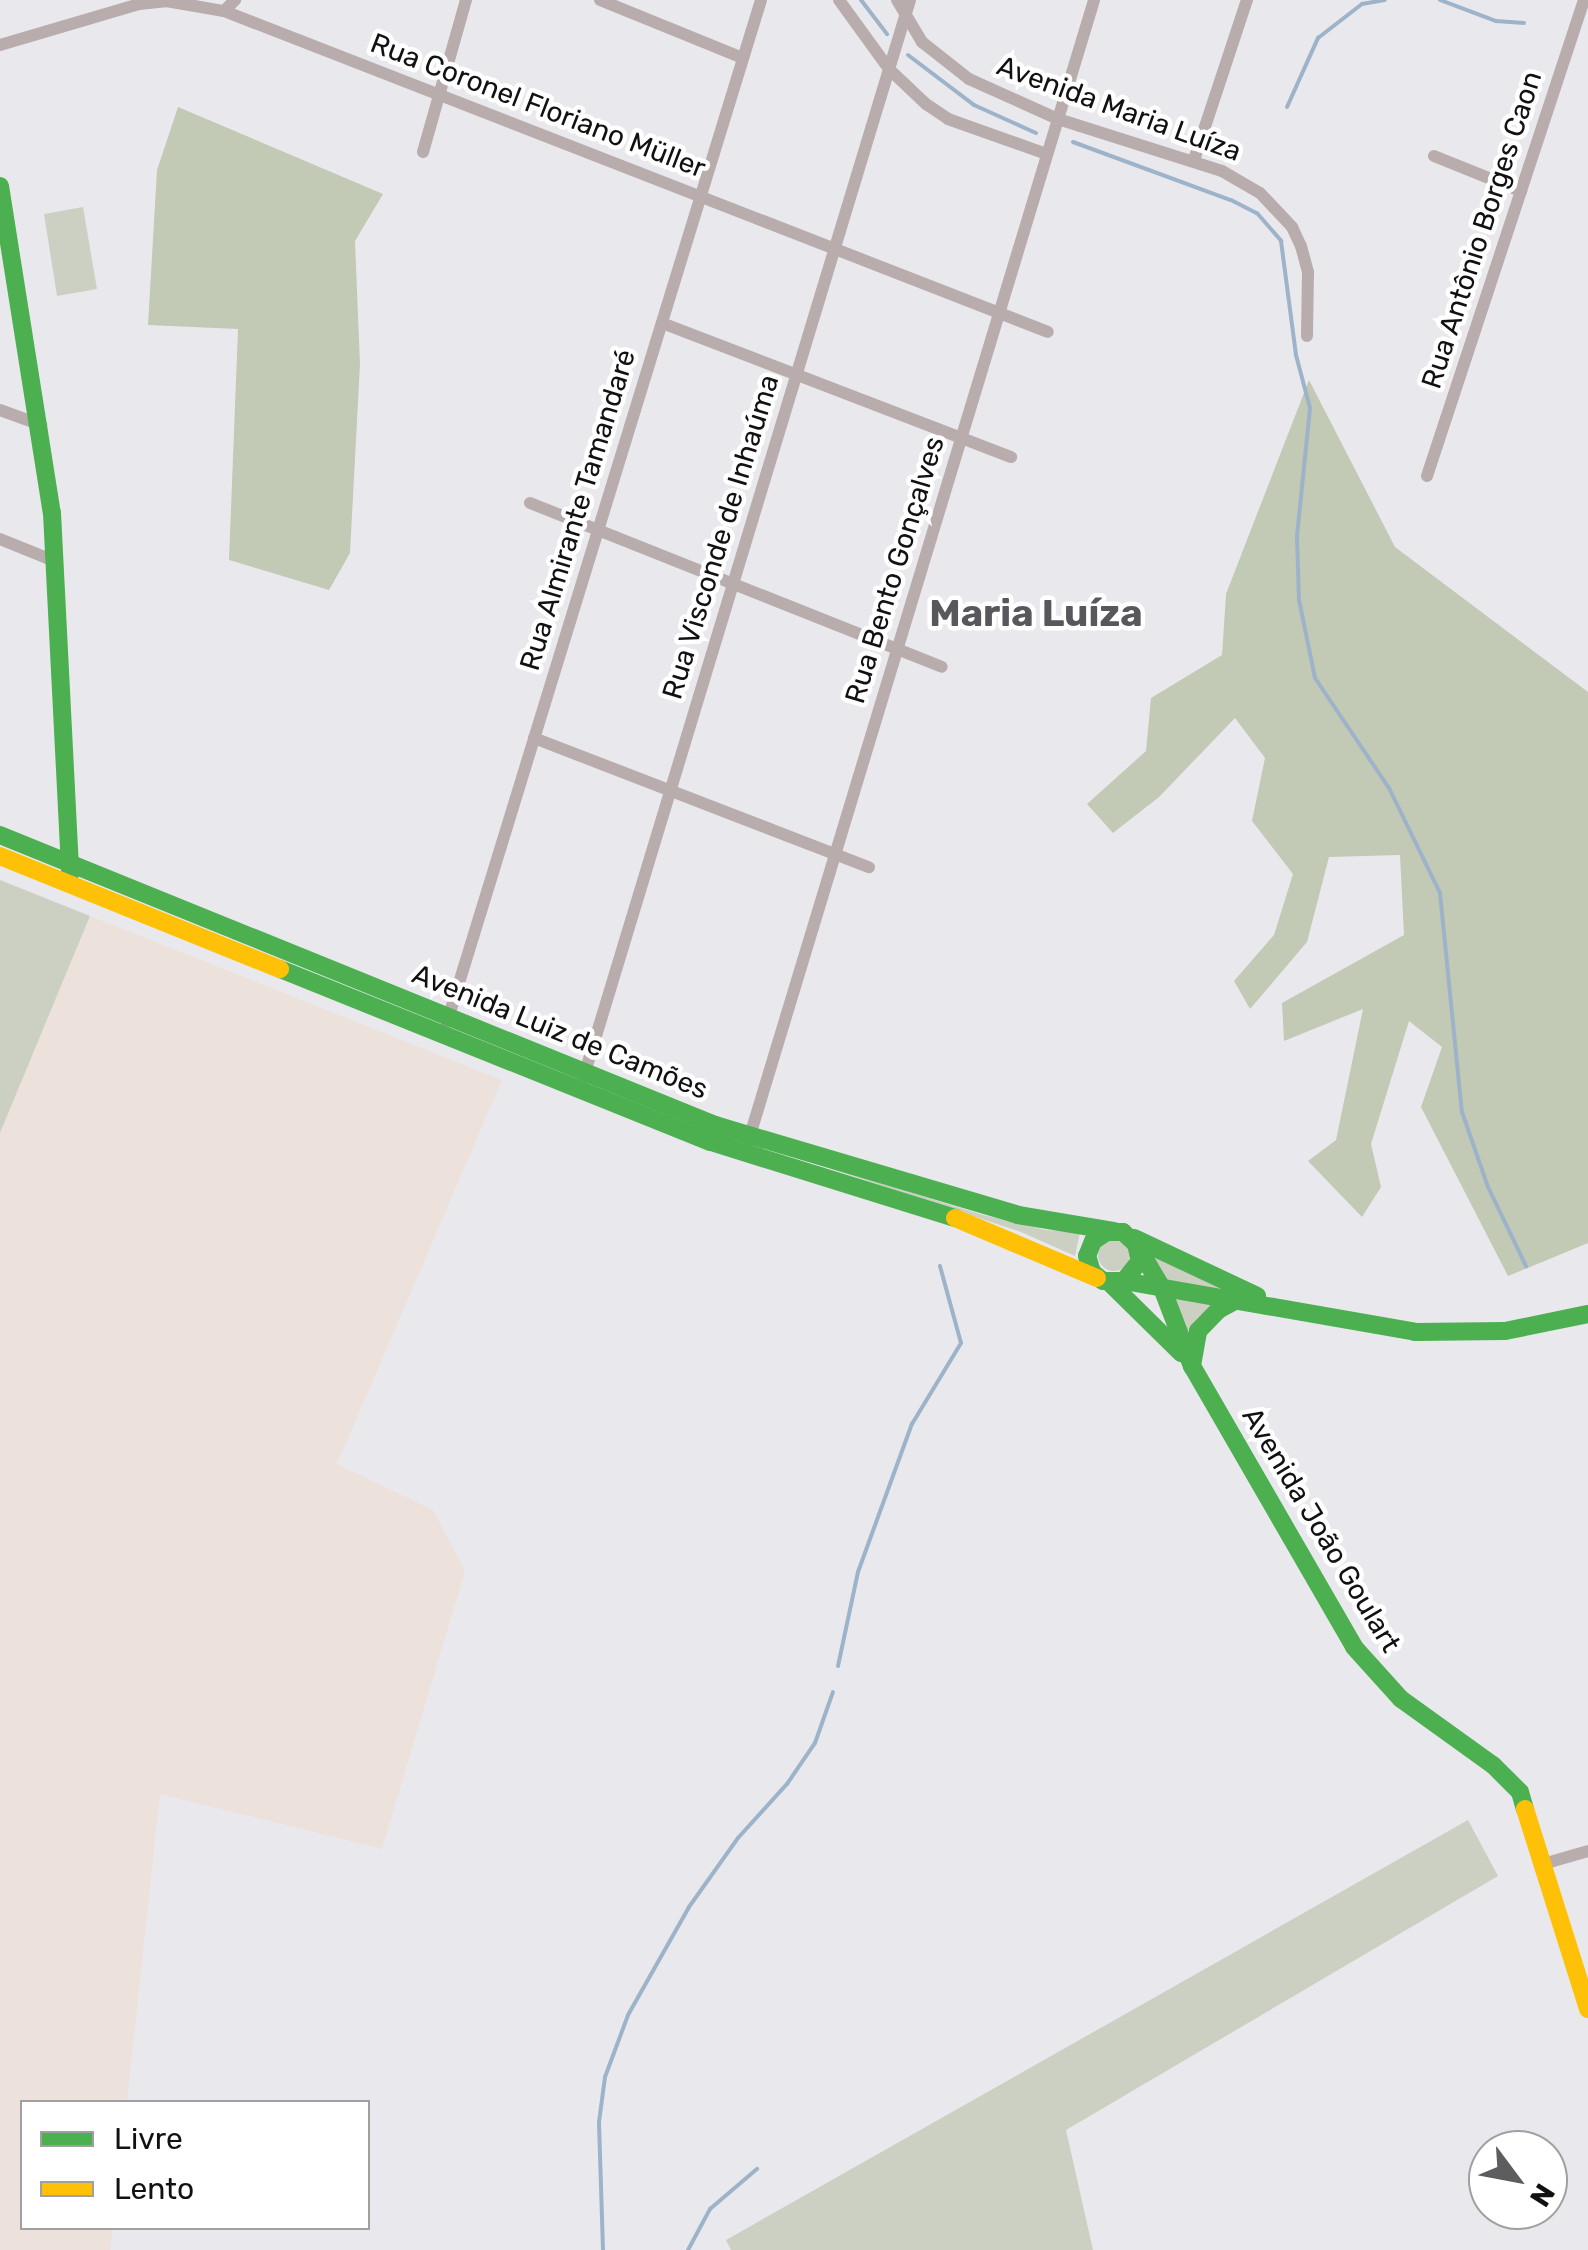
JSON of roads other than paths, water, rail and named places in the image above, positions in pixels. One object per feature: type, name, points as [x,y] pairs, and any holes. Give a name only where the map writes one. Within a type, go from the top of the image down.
[{"type":"main road","points":[[0,186],[8,274],[41,425],[57,562],[70,874]]},
{"type":"main road","name":"Avenida Luiz de Camões","points":[[0,836],[70,874],[583,1081],[747,1145],[968,1222],[1110,1281]]},
{"type":"main road","name":"Avenida Luiz de Camões","points":[[0,856],[70,874]]},
{"type":"main road","name":"Avenida Luiz de Camões","points":[[747,1145],[1018,1216],[1127,1237],[1282,1308]]},
{"type":"main road","points":[[1110,1281],[1140,1261],[1127,1237],[1100,1235],[1089,1248],[1088,1264],[1110,1281],[1370,1326],[1461,1334],[1504,1331],[1588,1314]]},
{"type":"main road","name":"Avenida João Goulart","points":[[1127,1237],[1162,1288],[1192,1366],[1354,1647],[1400,1699],[1509,1778],[1526,1809],[1588,2009]]},
{"type":"main road","name":"Avenida João Goulart","points":[[1110,1281],[1147,1315],[1192,1366]]},
{"type":"main road","points":[[1192,1366],[1192,1344],[1198,1331],[1218,1310],[1237,1300]]},
{"type":"street","points":[[422,152],[466,0]]},
{"type":"street","points":[[600,0],[743,58]]},
{"type":"street","name":"Rua Almirante Tamandaré","points":[[446,1026],[761,0]]},
{"type":"street","points":[[839,0],[889,69],[948,119],[1047,154]]},
{"type":"street","name":"Avenida Maria Luíza","points":[[897,0],[904,18],[922,42],[969,79],[1058,119],[1194,160],[1240,179],[1278,208],[1292,226],[1308,272],[1307,336]]},
{"type":"street","name":"Rua Visconde de Inhaúma","points":[[583,1081],[910,0]]},
{"type":"street","name":"Rua Bento Gonçalves","points":[[747,1145],[1094,0]]},
{"type":"street","points":[[1194,160],[1246,0]]},
{"type":"street","name":"Rua Antônio Borges Caon","points":[[1427,476],[1584,0]]},
{"type":"street","name":"Rua Coronel Floriano Müller","points":[[0,44],[112,4],[230,5],[439,94],[1048,332]]},
{"type":"street","points":[[1434,156],[1521,191]]},
{"type":"street","points":[[662,323],[1011,457]]},
{"type":"street","points":[[0,410],[41,425]]},
{"type":"street","points":[[530,503],[942,666]]},
{"type":"street","points":[[0,539],[57,562]]},
{"type":"street","points":[[534,738],[869,867]]},
{"type":"street","points":[[1543,1864],[1588,1851]]},
{"type":"waterway","points":[[861,0],[887,34]]},
{"type":"waterway","points":[[1287,107],[1318,38],[1362,4],[1385,0]]},
{"type":"waterway","points":[[1440,0],[1496,21],[1524,23]]},
{"type":"waterway","points":[[908,55],[974,105],[1036,133]]},
{"type":"waterway","points":[[1073,142],[1231,200],[1257,213],[1281,241],[1296,355],[1310,408],[1297,536],[1299,600],[1315,678],[1389,788],[1440,893],[1462,1112],[1488,1187],[1526,1266]]},
{"type":"waterway","points":[[838,1666],[858,1572],[912,1424],[961,1343],[940,1266]]},
{"type":"waterway","points":[[603,2250],[599,2122],[605,2077],[628,2015],[689,1907],[738,1838],[787,1784],[815,1743],[833,1692]]},
{"type":"waterway","points":[[688,2250],[710,2209],[757,2169]]},
{"type":"district","name":"Maria Luíza","points":[[1036,614]]}]
